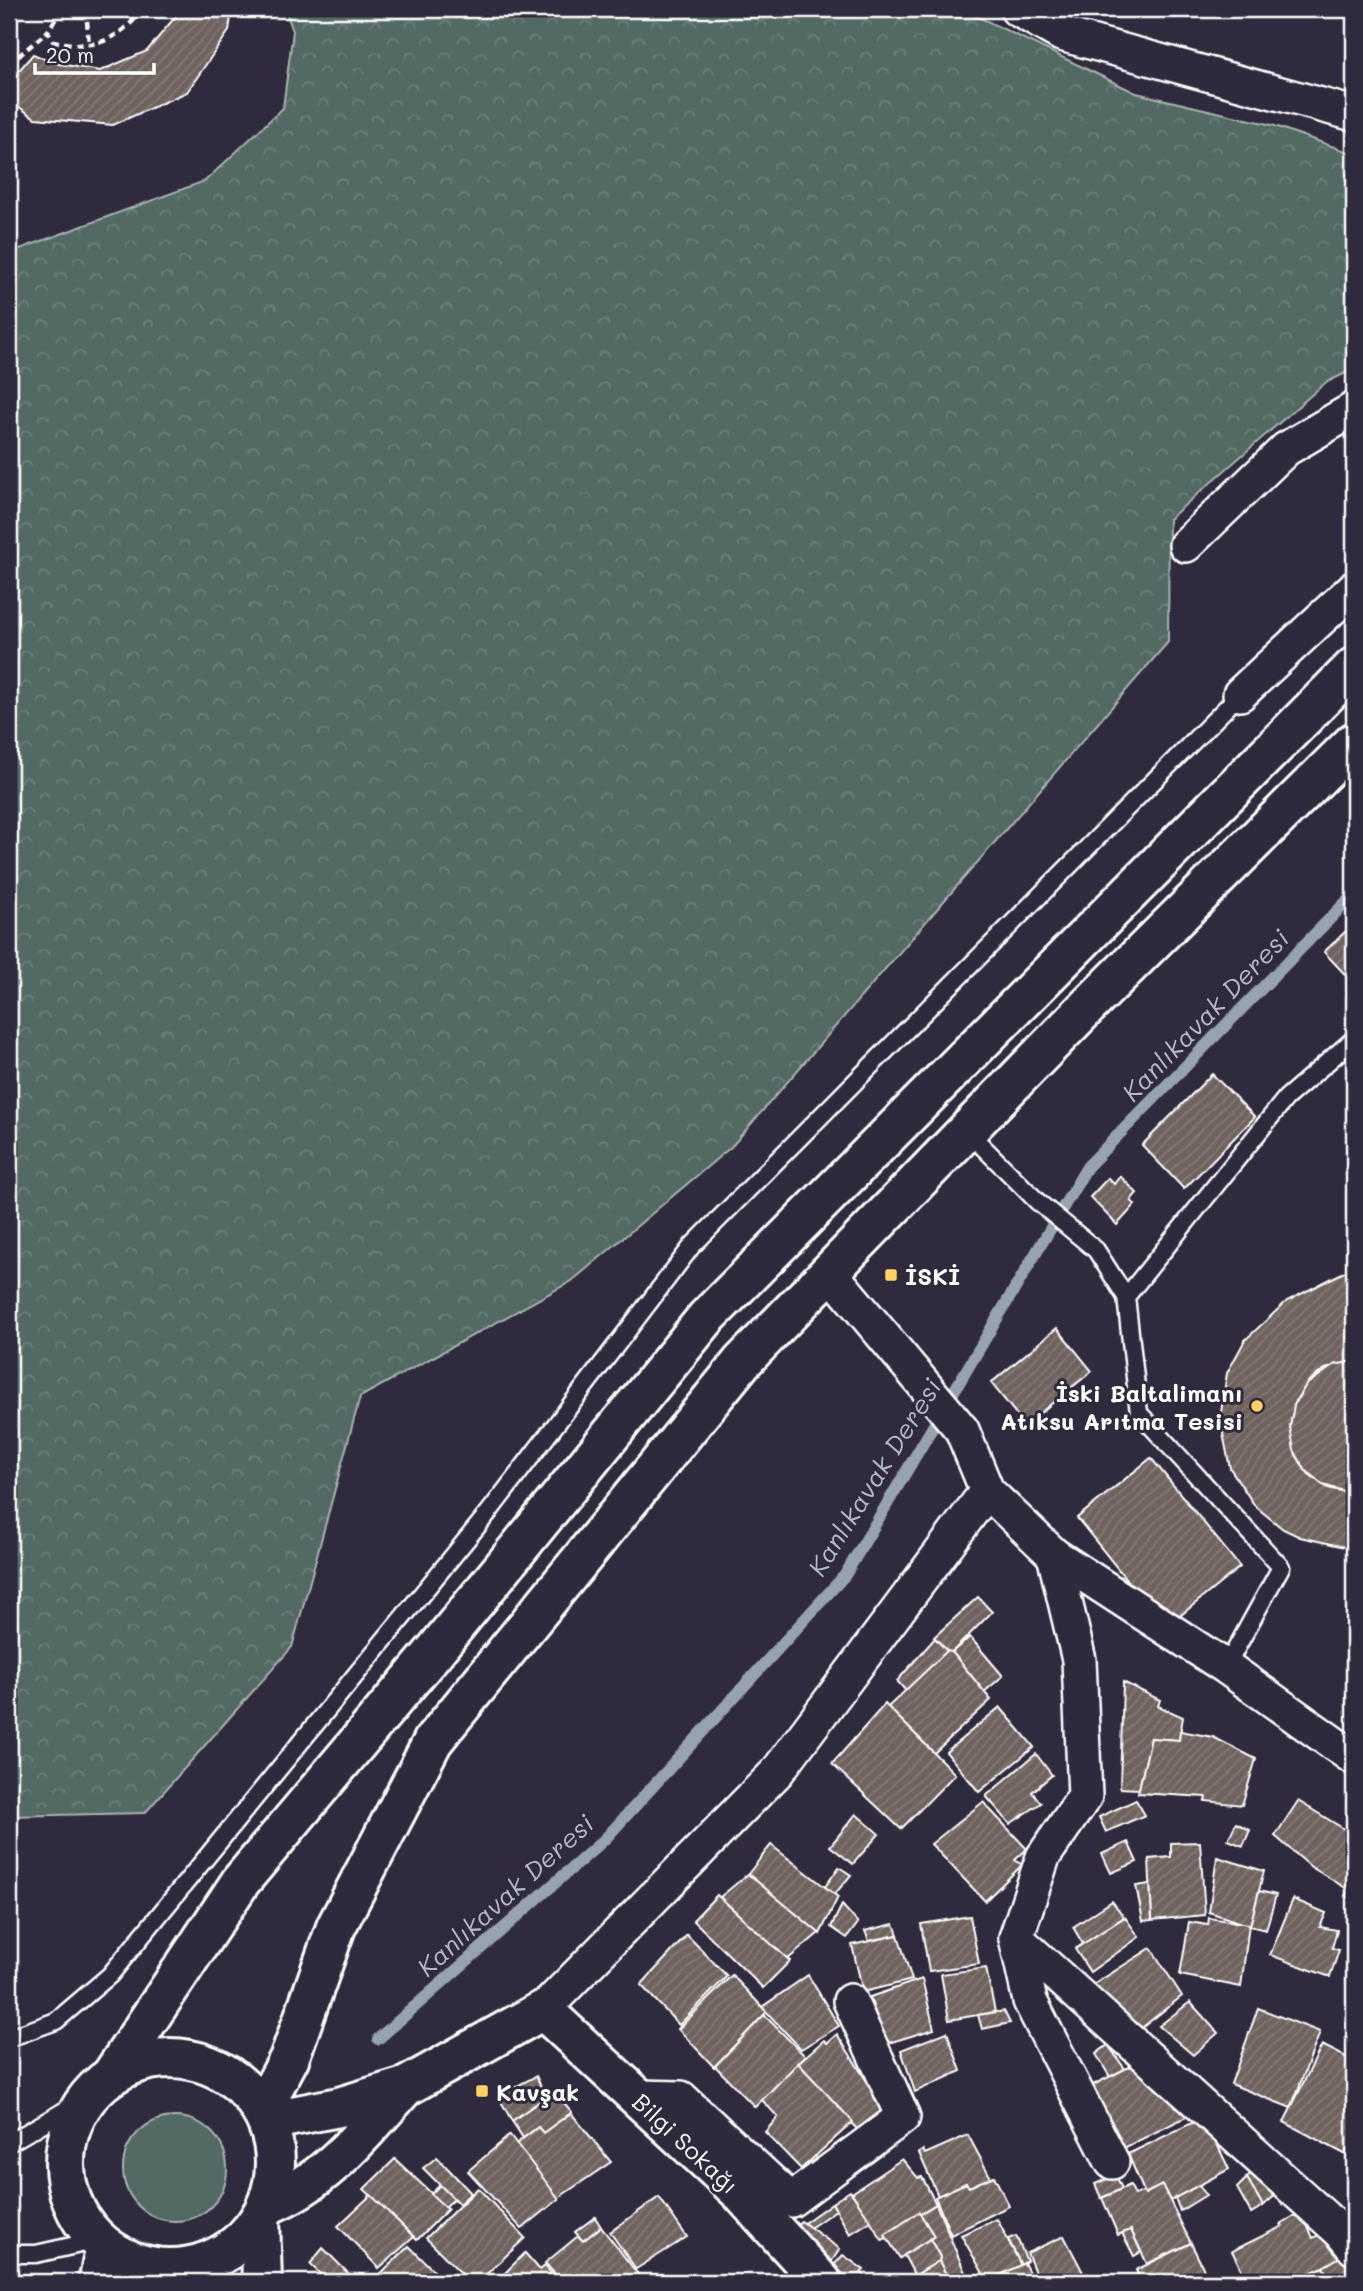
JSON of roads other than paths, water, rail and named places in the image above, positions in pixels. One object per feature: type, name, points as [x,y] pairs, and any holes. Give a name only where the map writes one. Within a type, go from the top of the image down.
[{"type":"main road","points":[[99,2087],[133,2065],[157,2059],[182,2058],[206,2064],[228,2075],[247,2091],[264,2116],[275,2148],[274,2177],[263,2211],[245,2237],[225,2252],[202,2263],[177,2268],[152,2267],[101,2256],[79,2216],[67,2186],[65,2154],[72,2124],[241,1881],[434,1652],[706,1318],[1354,667]]},
{"type":"main road","points":[[264,2116],[289,2059],[336,1927],[433,1741],[742,1362],[966,1130],[1354,742]]},
{"type":"main road","points":[[264,2116],[339,2107],[405,2087],[543,2010]]},
{"type":"main road","name":"Bilgi Sokağı","points":[[543,2010],[737,2190],[822,2282]]},
{"type":"main road","points":[[263,2211],[312,2183],[344,2154],[405,2087]]},
{"type":"main road","points":[[262,2282],[263,2211]]},
{"type":"street","points":[[1017,9],[1060,34],[1354,114]]},
{"type":"street","points":[[1186,545],[1286,449],[1354,409]]},
{"type":"street","points":[[1240,694],[1354,588]]},
{"type":"street","points":[[829,1271],[962,1430],[987,1491],[1054,1555],[1226,1667],[1354,1758]]},
{"type":"street","points":[[543,2010],[777,1772],[987,1491]]},
{"type":"street","points":[[1054,1555],[1079,1660],[1085,1796],[1043,1857],[1016,1938],[1030,2001],[1112,2162]]},
{"type":"street","points":[[1016,1938],[1341,2232],[1354,2248]]},
{"type":"street","points":[[636,2097],[681,2098],[791,2200],[903,2116],[850,2001]]},
{"type":"lane","points":[[9,2038],[56,2021],[110,1975],[489,1512],[692,1246],[1240,694]]},
{"type":"lane","points":[[1126,1297],[1286,1097],[1354,1039]]},
{"type":"lane","points":[[966,1130],[1038,1202],[1096,1250],[1126,1297],[1139,1413],[1281,1567],[1226,1667]]},
{"type":"lane","points":[[9,2143],[99,2087]]},
{"type":"lane","points":[[9,2254],[101,2256]]},
{"type":"waterway","name":"Kanlıkavak Deresi","points":[[378,2039],[605,1839],[845,1575],[1087,1167],[1354,894]]},
{"type":"place","name":"İSKİ","points":[[891,1275]]},
{"type":"place","name":"İski Baltalimanı Atıksu Arıtma Tesisi","points":[[1257,1406]]},
{"type":"place","name":"Kavşak","points":[[482,2091]]}]
